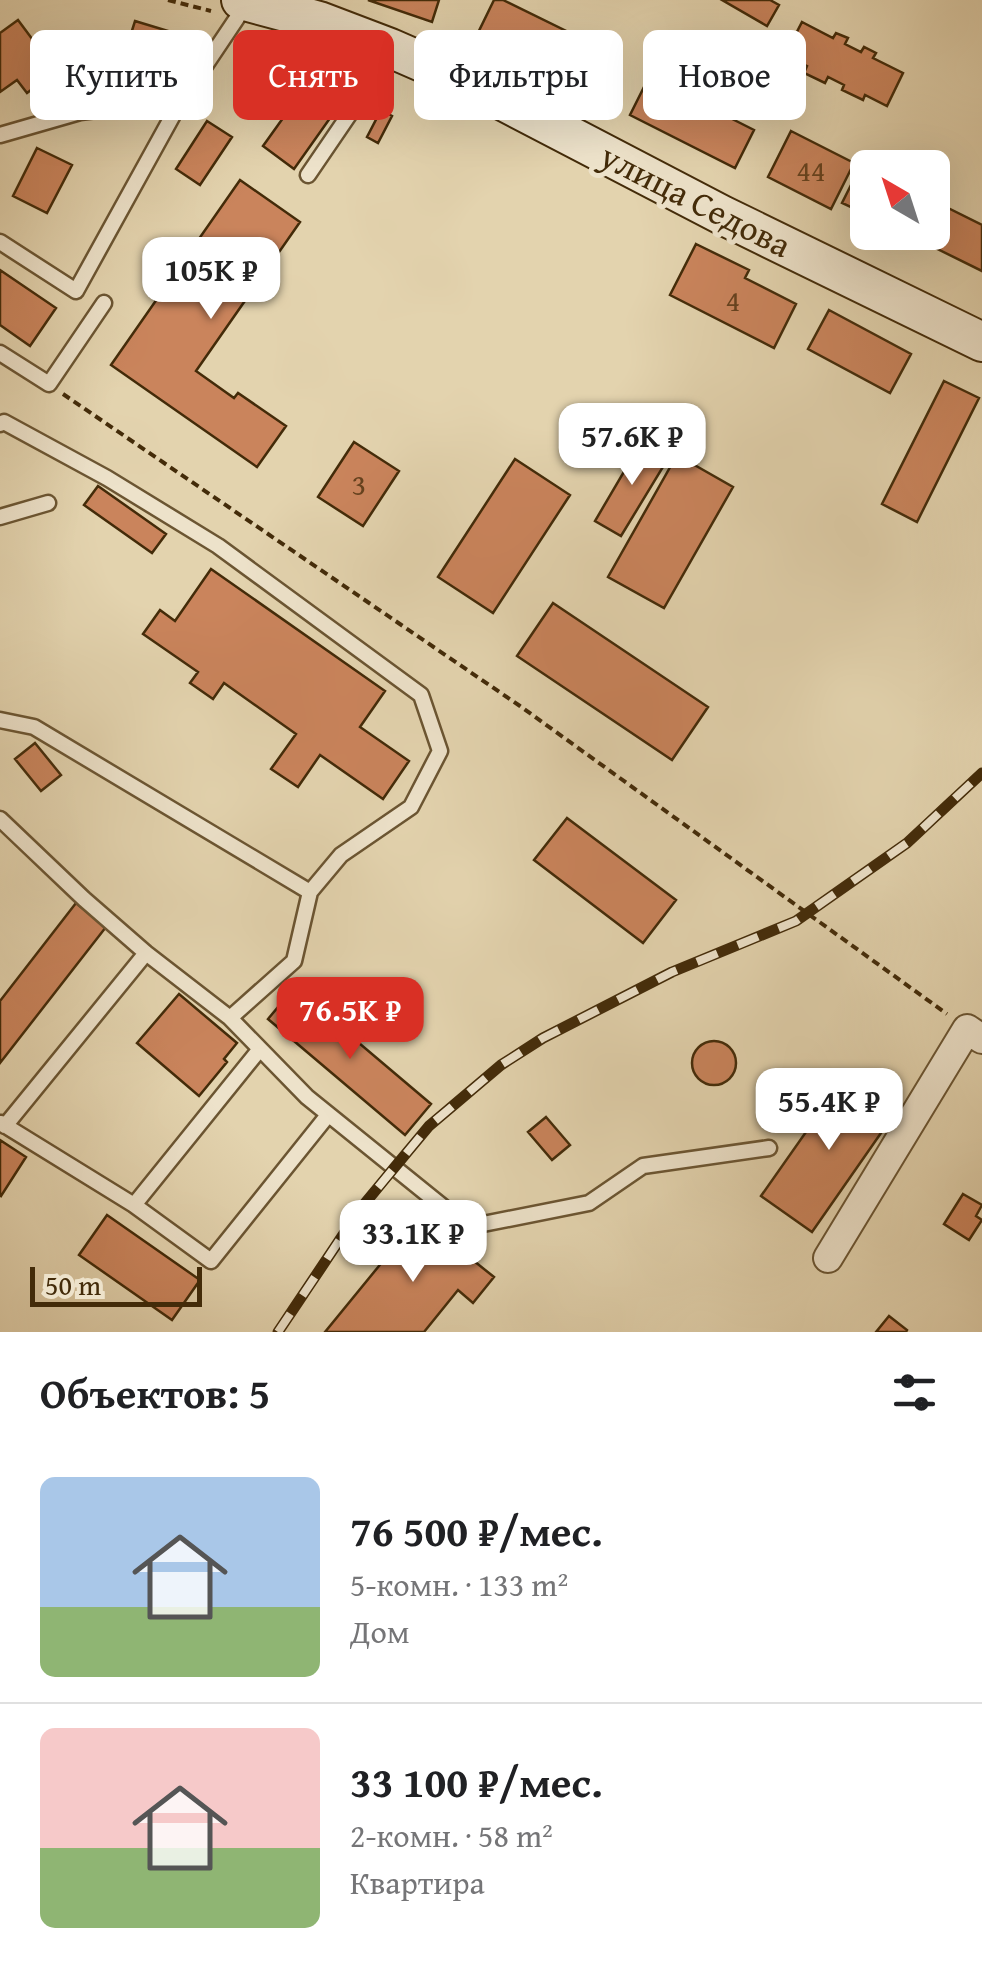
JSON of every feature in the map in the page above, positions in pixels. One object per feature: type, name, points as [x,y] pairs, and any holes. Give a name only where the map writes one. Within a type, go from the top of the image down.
[{"type":"street","name":"улица Седова","points":[[242,0],[343,30]]},
{"type":"street","name":"улица Седова","points":[[394,50],[461,79],[722,216],[982,342]]},
{"type":"street","points":[[828,1258],[975,1034]]},
{"type":"lane","points":[[213,54],[237,18],[242,0]]},
{"type":"lane","points":[[0,135],[52,120]]},
{"type":"lane","points":[[0,242],[76,292],[170,120]]},
{"type":"lane","points":[[308,175],[345,120]]},
{"type":"lane","points":[[0,352],[49,384],[104,303]]},
{"type":"lane","points":[[0,424],[4,422],[107,478],[218,546],[421,695],[440,751],[411,807],[340,855],[310,892],[294,962],[230,1018]]},
{"type":"lane","points":[[0,517],[48,504]]},
{"type":"lane","points":[[0,720],[34,727],[310,892]]},
{"type":"lane","points":[[0,818],[146,953],[230,1018],[307,1098],[468,1227],[589,1203],[643,1166],[769,1148]]},
{"type":"lane","points":[[146,953],[3,1124],[134,1205],[212,1261],[328,1114]]},
{"type":"lane","points":[[134,1205],[260,1048]]},
{"type":"path","points":[[49,384],[504,695],[975,1034]]},
{"type":"building","points":[[368,0],[439,0],[432,22]]},
{"type":"building","points":[[494,0],[503,0],[564,30],[479,30]]},
{"type":"building","points":[[722,0],[770,0],[779,5],[767,26]]},
{"type":"building","points":[[18,20],[30,36],[27,93],[17,80],[0,92],[0,33]]},
{"type":"building","points":[[135,21],[165,30],[132,30]]},
{"type":"building","points":[[802,22],[833,38],[836,33],[848,38],[845,44],[861,52],[864,47],[876,53],[873,58],[903,73],[887,106],[842,90],[844,85],[828,77],[825,83],[806,74],[806,30],[798,30]]},
{"type":"building","points":[[643,89],[643,120],[734,120],[754,130],[735,168],[630,115]]},
{"type":"building","points":[[282,120],[329,120],[294,169],[263,146]]},
{"type":"building","points":[[376,120],[390,120],[378,143],[367,137]]},
{"type":"building","points":[[207,121],[232,137],[200,185],[176,169]]},
{"type":"building","points":[[791,131],[850,161],[850,171],[831,209],[768,177]]},
{"type":"building","points":[[37,148],[72,165],[47,213],[13,196]]},
{"type":"building","points":[[240,180],[300,222],[196,371],[234,398],[238,393],[286,426],[257,467],[111,365]]},
{"type":"building","points":[[850,187],[850,207],[842,203]]},
{"type":"building","points":[[950,209],[982,225],[982,271],[939,250],[950,250]]},
{"type":"building","points":[[696,244],[749,270],[745,278],[796,304],[774,348],[670,295]]},
{"type":"building","points":[[0,270],[56,308],[30,346],[0,325]]},
{"type":"building","points":[[829,310],[911,354],[890,393],[808,349]]},
{"type":"building","points":[[944,381],[979,398],[917,522],[882,504]]},
{"type":"building","points":[[642,441],[669,457],[621,536],[595,521]]},
{"type":"building","points":[[354,442],[399,471],[363,526],[318,497]]},
{"type":"building","points":[[677,455],[733,487],[664,608],[608,577]]},
{"type":"building","points":[[515,459],[570,495],[493,613],[438,577]]},
{"type":"building","points":[[98,486],[166,534],[152,553],[84,505]]},
{"type":"building","points":[[211,569],[385,691],[360,727],[409,761],[383,799],[320,755],[298,787],[271,769],[296,734],[224,683],[213,699],[190,683],[198,672],[143,634],[160,610],[175,621]]},
{"type":"building","points":[[553,603],[708,707],[672,760],[517,656]]},
{"type":"building","points":[[35,743],[61,775],[41,791],[15,759]]},
{"type":"building","points":[[567,818],[676,900],[643,943],[534,860]]},
{"type":"building","points":[[76,903],[106,927],[0,1063],[0,1001]]},
{"type":"building","points":[[294,988],[431,1104],[405,1135],[268,1019]]},
{"type":"building","points":[[179,994],[237,1043],[199,1096],[137,1043]]},
{"type":"building","points":[[714,1041],[730,1047],[736,1063],[730,1079],[714,1085],[698,1079],[692,1063],[698,1047]]},
{"type":"building","points":[[846,1075],[897,1110],[812,1232],[761,1196]]},
{"type":"building","points":[[546,1117],[570,1145],[552,1160],[528,1132]]},
{"type":"building","points":[[0,1140],[26,1157],[1,1196],[0,1195]]},
{"type":"building","points":[[963,1194],[982,1205],[976,1216],[982,1220],[969,1240],[944,1224]]},
{"type":"building","points":[[107,1215],[200,1280],[172,1320],[79,1255]]},
{"type":"building","points":[[419,1217],[494,1277],[473,1303],[458,1290],[424,1332],[325,1332]]},
{"type":"building","points":[[889,1316],[907,1330],[906,1332],[876,1332]]},
{"type":"railway","points":[[278,1332],[361,1208],[429,1126],[501,1065],[543,1038],[672,972],[796,921],[907,843],[982,773]]}]
